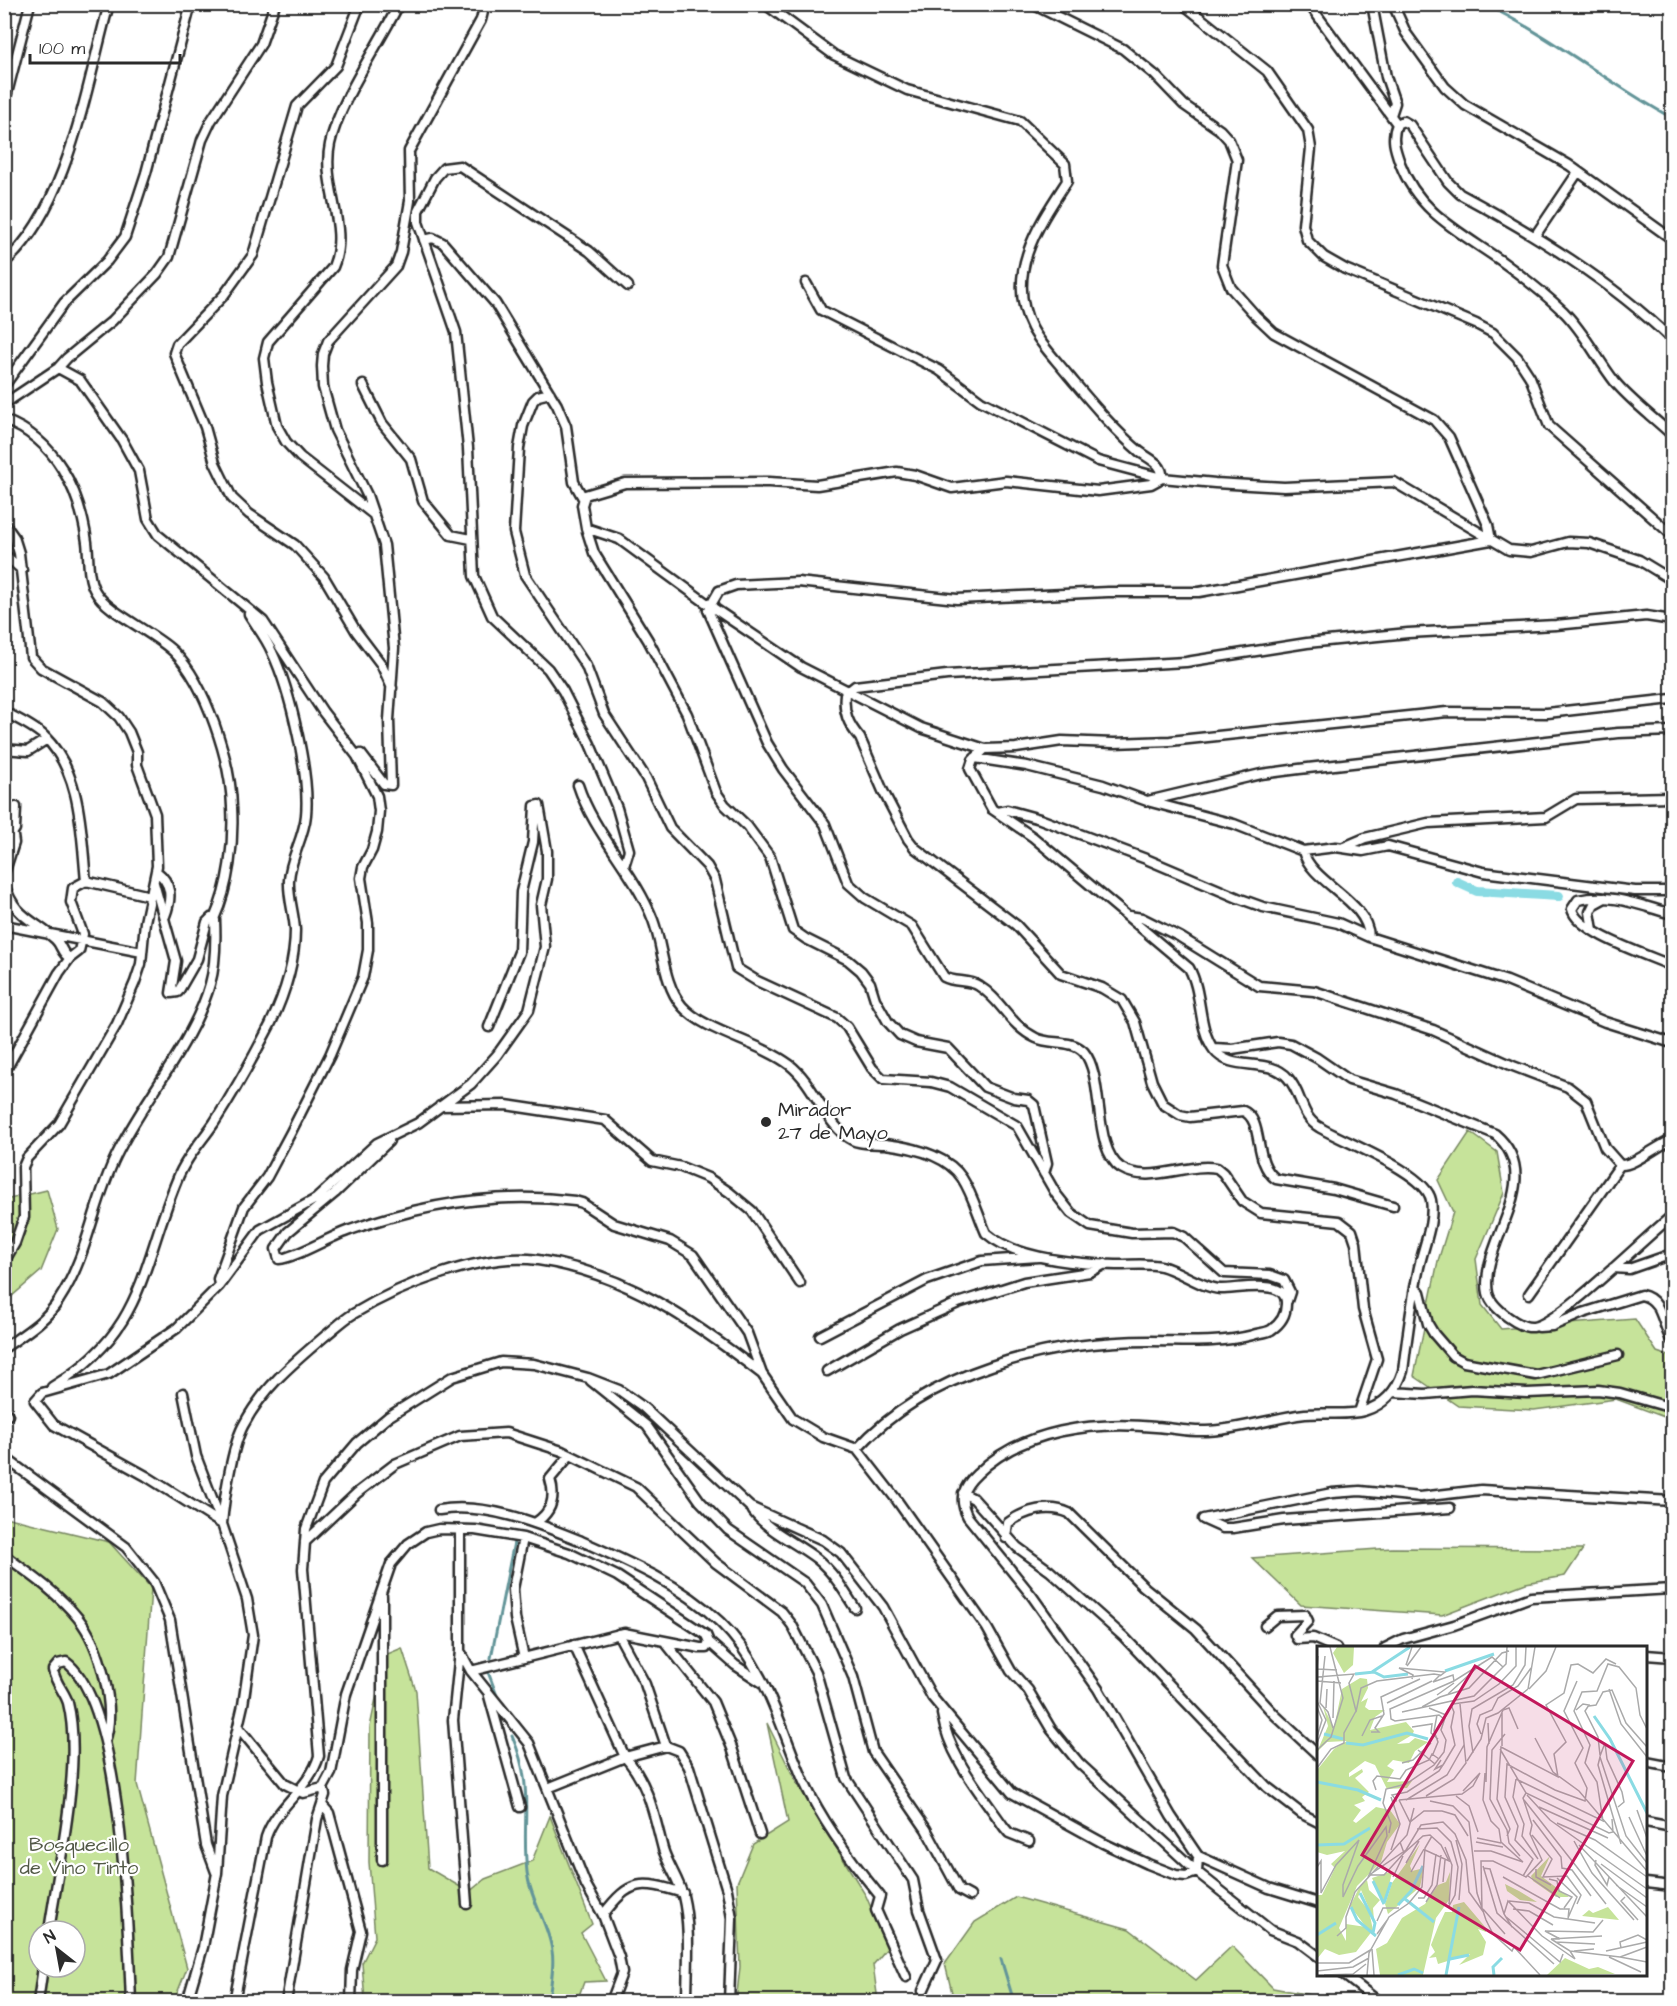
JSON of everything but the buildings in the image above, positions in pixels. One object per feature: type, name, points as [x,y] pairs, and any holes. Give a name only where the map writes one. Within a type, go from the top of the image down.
[{"type":"street","points":[[4,105],[30,4]]},
{"type":"street","points":[[4,263],[30,233],[59,182],[109,4]]},
{"type":"street","points":[[4,386],[64,303],[107,261],[125,237],[146,173],[191,4]]},
{"type":"street","points":[[4,404],[58,368],[112,321],[157,274],[169,256],[202,140],[211,121],[261,44],[275,4]]},
{"type":"street","points":[[360,4],[336,66],[297,106],[253,255],[224,295],[177,344],[174,353],[205,427],[215,463],[232,498],[249,514],[295,545],[324,577],[356,631],[381,664],[392,688]]},
{"type":"street","points":[[374,515],[300,457],[286,442],[275,418],[264,358],[268,342],[333,267],[337,258],[339,236],[330,186],[330,144],[341,114],[399,4]]},
{"type":"street","points":[[354,751],[358,750],[386,785],[391,785],[389,720],[394,648],[384,545],[374,515],[346,456],[329,410],[323,387],[323,354],[332,337],[396,266],[401,252],[410,201],[409,151],[481,20],[485,4]]},
{"type":"street","points":[[765,4],[834,55],[907,90],[1020,121],[1065,164],[1067,181],[1047,208],[1026,253],[1022,281],[1025,313],[1043,345],[1101,414],[1142,453],[1157,463],[1161,469],[1162,478]]},
{"type":"street","points":[[1032,4],[1123,49],[1155,75],[1184,105],[1220,130],[1229,140],[1237,160],[1222,265],[1231,288],[1274,333],[1366,385],[1410,406],[1442,427],[1449,437],[1488,525],[1491,540]]},
{"type":"street","points":[[1183,4],[1267,71],[1308,130],[1311,148],[1303,225],[1307,240],[1324,257],[1345,269],[1493,333],[1517,357],[1530,377],[1549,426],[1672,535]]},
{"type":"street","points":[[1309,4],[1397,124]]},
{"type":"street","points":[[1372,4],[1386,77],[1395,103],[1391,115]]},
{"type":"street","points":[[1393,4],[1406,33],[1445,87],[1465,105],[1578,172],[1672,238]]},
{"type":"street","points":[[1672,340],[1637,307],[1535,236],[1461,194],[1448,182],[1410,125],[1403,121],[1397,124],[1393,132],[1394,148],[1408,183],[1421,200],[1447,226],[1545,294],[1590,342],[1614,380],[1631,400],[1672,435]]},
{"type":"street","points":[[624,866],[629,850],[627,836],[590,744],[555,678],[492,616],[474,576],[468,448],[456,332],[418,222],[418,211],[440,171],[449,166],[459,166],[589,251],[628,286]]},
{"type":"street","points":[[1535,236],[1578,172]]},
{"type":"street","points":[[424,240],[434,238],[443,243],[495,303],[563,416],[570,467],[577,491],[583,498],[586,528],[594,553],[648,640],[687,714],[716,792],[725,805],[747,826],[770,857],[794,930],[806,939],[848,960],[861,971],[870,983],[875,999],[888,1022],[900,1035],[916,1042],[935,1043],[948,1048],[985,1087],[1014,1098],[1028,1100],[1038,1115],[1047,1163],[1044,1173]]},
{"type":"street","points":[[806,283],[821,310],[939,370],[981,401],[1090,458],[1162,478],[1284,487],[1394,482],[1509,550],[1531,552],[1568,542],[1589,543],[1639,560],[1672,580]]},
{"type":"street","points":[[58,368],[80,380],[122,440],[139,471],[148,519],[158,535],[247,608],[274,637],[323,712],[354,751],[377,796],[379,811],[377,832],[361,878],[368,923],[368,950],[363,977],[330,1055],[291,1132],[267,1178],[244,1207],[218,1279],[219,1286]]},
{"type":"street","points":[[363,386],[382,423],[411,459],[423,501],[451,535],[471,539]]},
{"type":"street","points":[[550,393],[538,396],[533,401],[523,426],[519,448],[514,532],[525,575],[586,666],[604,714],[646,778],[670,828],[706,866],[715,880],[736,968],[757,981],[837,1018],[847,1028],[872,1068],[884,1079],[931,1082],[950,1087],[1012,1123],[1023,1133],[1044,1173],[1071,1213],[1090,1226],[1118,1232],[1168,1231],[1180,1234],[1224,1273],[1270,1275],[1284,1280],[1290,1292],[1285,1317],[1271,1330],[1233,1340],[1199,1343],[1111,1342],[1057,1348],[989,1367],[945,1385],[913,1404],[874,1430],[856,1449]]},
{"type":"street","points":[[4,420],[40,441],[54,456],[68,479],[84,524],[90,577],[98,595],[172,650],[188,671],[209,709],[230,788],[232,806],[227,871],[214,919],[214,962],[199,1016],[117,1154],[104,1182],[82,1257],[52,1310],[39,1323],[4,1348]]},
{"type":"street","points":[[583,498],[598,489],[625,483],[769,482],[817,485],[897,472],[915,475],[952,488],[1006,481],[1098,491],[1151,484],[1162,478]]},
{"type":"street","points":[[4,523],[14,537],[22,570],[31,657],[41,668],[103,702],[119,717],[129,732],[137,752],[137,765],[155,814],[156,871],[135,982],[117,1024],[59,1124],[27,1158],[23,1167],[24,1217],[15,1243],[4,1262]]},
{"type":"street","points":[[586,528],[619,539],[709,605],[801,667],[921,728],[985,749],[1016,748],[1062,741],[1114,743],[1170,741],[1447,712],[1547,713],[1672,699]]},
{"type":"street","points":[[1359,1412],[1377,1359],[1363,1309],[1356,1243],[1352,1231],[1339,1221],[1261,1213],[1242,1201],[1217,1168],[1139,1173],[1120,1167],[1112,1157],[1108,1146],[1100,1120],[1092,1070],[1083,1050],[1071,1045],[1048,1042],[1033,1037],[1011,1022],[979,985],[944,977],[912,926],[857,892],[848,883],[825,824],[783,769],[763,736],[709,612],[709,605],[719,591],[736,585],[798,582],[957,599],[1108,592],[1199,592],[1491,540]]},
{"type":"street","points":[[4,554],[22,570]]},
{"type":"street","points":[[222,1524],[146,1476],[54,1425],[35,1401],[42,1393],[96,1357],[126,1317],[147,1271],[177,1179],[214,1123],[270,1025],[287,982],[293,959],[295,929],[289,884],[290,871],[305,828],[306,791],[283,679],[272,651],[247,608]]},
{"type":"street","points":[[847,690],[855,686],[947,675],[1186,662],[1307,644],[1408,633],[1556,625],[1646,616],[1672,620]]},
{"type":"street","points":[[847,690],[844,703],[850,726],[860,738],[908,839],[915,848],[1016,925],[1060,974],[1102,988],[1122,1000],[1135,1022],[1152,1082],[1163,1104],[1180,1115],[1190,1117],[1243,1111],[1248,1113],[1255,1124],[1261,1162],[1276,1179],[1334,1189],[1393,1206]]},
{"type":"street","points":[[4,712],[32,727],[47,739],[67,767],[78,808],[86,881]]},
{"type":"street","points":[[1146,801],[1239,778],[1299,769],[1608,734],[1672,731]]},
{"type":"street","points":[[4,749],[28,751],[47,739]]},
{"type":"street","points":[[985,749],[970,764],[972,776],[988,804],[997,813],[1033,837],[1190,968],[1197,986],[1204,1028],[1213,1048],[1225,1059],[1265,1065],[1282,1072],[1294,1087],[1312,1123],[1366,1150],[1421,1184],[1428,1192],[1431,1209],[1415,1288],[1403,1371],[1393,1392],[1383,1402],[1359,1412],[1306,1414],[1204,1431],[1125,1425],[1064,1431],[1034,1439],[994,1459],[970,1480],[963,1493],[962,1502],[968,1517],[1032,1596],[1084,1668],[1171,1816],[1198,1856],[1269,1888],[1317,1903]]},
{"type":"street","points":[[975,758],[1027,766],[1103,785],[1146,801],[1234,824],[1303,851],[1344,847],[1364,851],[1388,846],[1483,872],[1635,891],[1672,891]]},
{"type":"street","points":[[578,785],[595,823],[624,866],[653,920],[670,984],[682,1006],[698,1018],[790,1065],[802,1077],[835,1125],[852,1140],[912,1149],[947,1164],[961,1176],[986,1233],[1024,1252],[1045,1257],[1105,1264],[1160,1266],[1218,1289],[1271,1287],[1281,1292],[1287,1301]]},
{"type":"street","points":[[1344,847],[1358,840],[1428,823],[1546,817],[1576,799],[1672,798]]},
{"type":"street","points":[[42,1393],[102,1377],[123,1366],[187,1320],[219,1286],[260,1230],[316,1199],[363,1155],[390,1136],[418,1123],[471,1084],[497,1055],[524,1020],[534,998],[545,947],[541,905],[547,866],[542,818],[537,805],[533,842],[521,892],[519,952],[489,1027]]},
{"type":"street","points":[[4,874],[14,843],[16,807]]},
{"type":"street","points":[[997,813],[1007,810],[1040,819],[1146,859],[1246,901],[1338,923],[1369,937],[1507,981],[1605,1022],[1672,1043]]},
{"type":"street","points":[[4,847],[13,836]]},
{"type":"street","points":[[1303,851],[1307,861],[1337,888],[1366,924],[1369,937]]},
{"type":"street","points":[[156,871],[165,878],[170,890],[165,916]]},
{"type":"street","points":[[4,1073],[70,958],[79,951],[83,934],[71,893],[76,885],[86,881],[150,896]]},
{"type":"street","points":[[4,883],[16,910],[48,934],[70,958]]},
{"type":"street","points":[[154,883],[176,961],[170,988],[175,994],[197,959],[207,922],[211,918],[214,919]]},
{"type":"street","points":[[1634,903],[1635,891]]},
{"type":"street","points":[[1593,930],[1589,918],[1591,909],[1606,898]]},
{"type":"street","points":[[1672,914],[1606,898],[1582,899],[1573,905],[1575,916],[1593,930],[1630,950],[1672,966]]},
{"type":"street","points":[[1129,916],[1142,918],[1171,932],[1259,986],[1314,991],[1433,1030],[1513,1066],[1568,1087],[1586,1101],[1605,1148],[1620,1165]]},
{"type":"street","points":[[4,926],[142,952]]},
{"type":"street","points":[[1213,1048],[1278,1042],[1291,1044],[1317,1058],[1349,1080],[1421,1103],[1495,1134],[1505,1142],[1512,1161],[1515,1190],[1488,1274],[1488,1296],[1507,1316],[1530,1327],[1536,1327],[1552,1326],[1583,1313],[1641,1295],[1649,1297],[1658,1305],[1672,1341]]},
{"type":"street","points":[[439,1106],[506,1105],[605,1120],[652,1161],[690,1170],[708,1178],[752,1211],[800,1283]]},
{"type":"street","points":[[390,1136],[390,1140],[335,1193],[288,1232],[276,1250],[279,1260],[346,1231],[422,1208],[482,1199],[582,1203],[614,1224],[670,1241],[693,1255],[747,1333],[762,1374],[793,1419],[823,1437],[856,1449],[896,1499],[987,1628],[1011,1671],[1028,1690],[1051,1730],[1079,1763],[1197,1872],[1270,1930],[1298,1941],[1317,1955]]},
{"type":"street","points":[[1529,1294],[1620,1165],[1629,1164],[1655,1147],[1672,1140]]},
{"type":"street","points":[[1536,1327],[1564,1310],[1672,1216]]},
{"type":"street","points":[[1613,1268],[1629,1269],[1672,1254]]},
{"type":"street","points":[[820,1336],[927,1280],[982,1261],[1045,1257]]},
{"type":"street","points":[[222,1524],[224,1498],[242,1427],[284,1370],[352,1314],[417,1283],[470,1267],[509,1258],[539,1260],[594,1274],[648,1295],[701,1328],[762,1374]]},
{"type":"street","points":[[827,1371],[900,1329],[958,1304],[1024,1282],[1090,1272],[1105,1264]]},
{"type":"street","points":[[1415,1288],[1420,1292],[1428,1324],[1434,1334],[1453,1356],[1464,1362],[1536,1375],[1618,1355]]},
{"type":"street","points":[[234,2001],[266,1837],[277,1813],[313,1773],[319,1756],[303,1569],[306,1529],[318,1493],[344,1457],[388,1417],[452,1377],[501,1362],[534,1364],[606,1384],[630,1397],[771,1528],[818,1560],[834,1575],[855,1608]]},
{"type":"street","points":[[588,1378],[647,1426],[700,1501],[728,1530],[782,1564],[811,1590],[834,1630],[853,1677],[873,1752],[926,1828],[959,1890],[970,1896]]},
{"type":"street","points":[[1393,1392],[1425,1394],[1473,1390],[1527,1393],[1598,1390],[1620,1392],[1672,1408]]},
{"type":"street","points":[[183,1393],[196,1456],[247,1599],[253,1628],[253,1647],[222,1796],[217,1873],[199,1966],[188,2001]]},
{"type":"street","points":[[4,1410],[8,1415],[4,1417]]},
{"type":"street","points":[[306,1542],[357,1493],[395,1464],[460,1436],[506,1433],[570,1455],[636,1487],[716,1563],[782,1612],[792,1625],[816,1672],[846,1778],[914,1880],[919,1910],[937,1960],[923,1991]]},
{"type":"street","points":[[536,1523],[546,1516],[555,1495],[550,1479],[570,1455]]},
{"type":"street","points":[[4,1457],[126,1547],[154,1582],[170,1620],[206,1845],[217,1873]]},
{"type":"street","points":[[1450,1508],[1284,1520],[1233,1528],[1223,1528],[1203,1520],[1332,1493],[1352,1491],[1420,1497],[1481,1490],[1672,1501]]},
{"type":"street","points":[[963,1493],[974,1499],[1006,1538],[1050,1572],[1124,1636],[1267,1787],[1302,1814],[1317,1822]]},
{"type":"street","points":[[439,1510],[456,1507],[536,1523],[661,1577],[720,1622],[747,1656],[763,1683],[813,1798],[880,1896],[876,1910],[906,1977]]},
{"type":"street","points":[[750,1507],[823,1540],[851,1564],[889,1616],[932,1697],[1012,1793],[1102,1843],[1148,1864],[1176,1875],[1186,1876],[1197,1872]]},
{"type":"street","points":[[1006,1538],[1008,1523],[1031,1511],[1058,1508],[1069,1514],[1143,1586],[1196,1629],[1275,1715],[1317,1754]]},
{"type":"street","points":[[286,2001],[325,1795],[323,1788],[331,1773],[346,1694],[391,1564],[413,1541],[426,1532],[460,1530],[497,1532],[569,1553],[617,1576],[706,1635],[710,1642],[735,1665],[763,1683]]},
{"type":"street","points":[[460,1530],[460,1651],[453,1720],[467,1904]]},
{"type":"street","points":[[523,1538],[513,1589],[515,1618],[524,1658]]},
{"type":"street","points":[[4,1555],[40,1582],[84,1626],[107,1693],[109,1728],[105,1741]]},
{"type":"street","points":[[382,1587],[382,1860]]},
{"type":"street","points":[[1388,1646],[1531,1597],[1672,1589]]},
{"type":"street","points":[[1264,1626],[1277,1616],[1305,1615],[1308,1621],[1295,1635],[1298,1639],[1313,1638],[1333,1646]]},
{"type":"street","points":[[471,1671],[624,1633],[703,1648],[710,1642]]},
{"type":"street","points":[[618,1634],[645,1684],[666,1746]]},
{"type":"street","points":[[665,1641],[713,1702],[732,1748],[760,1834]]},
{"type":"street","points":[[574,1645],[625,1757],[638,1771],[645,1786],[664,1852],[683,1893],[688,1946],[687,2001]]},
{"type":"street","points":[[460,1651],[471,1671],[529,1743],[586,1885],[603,1915],[622,1968],[611,2001]]},
{"type":"street","points":[[1647,1655],[1672,1657]]},
{"type":"street","points":[[51,1919],[70,1788],[72,1735],[68,1702],[53,1675],[53,1670],[58,1664],[66,1662],[89,1692],[105,1741],[126,1882],[131,2001]]},
{"type":"street","points":[[489,1692],[520,1808]]},
{"type":"street","points":[[942,1711],[945,1732],[952,1749],[997,1817],[1009,1833],[1029,1841]]},
{"type":"street","points":[[238,1727],[279,1779],[297,1792],[323,1788]]},
{"type":"street","points":[[548,1788],[625,1757],[666,1746],[679,1751],[688,1767],[728,1890],[732,1917],[729,2001]]},
{"type":"street","points":[[1647,1762],[1672,1767]]},
{"type":"street","points":[[322,1804],[329,1813],[340,1848],[361,1931],[352,1971],[351,2001]]},
{"type":"street","points":[[1647,1822],[1672,1827]]},
{"type":"street","points":[[1197,1872],[1198,1856]]},
{"type":"street","points":[[1647,1883],[1672,1886]]},
{"type":"street","points":[[603,1915],[623,1890],[635,1885],[663,1887],[683,1893]]},
{"type":"street","points":[[1346,1976],[1379,2001]]},
{"type":"street","points":[[38,2001],[42,1979]]},
{"type":"green space","points":[[1470,1132],[1497,1152],[1504,1193],[1476,1259],[1482,1305],[1501,1329],[1635,1319],[1657,1352],[1672,1357],[1672,1420],[1616,1399],[1534,1410],[1458,1406],[1414,1376],[1438,1261],[1453,1212],[1438,1180]]},
{"type":"green space","points":[[47,1190],[58,1229],[41,1271],[5,1302],[5,1200]]},
{"type":"green space","name":"Bosquecillo de Vino Tinto","points":[[9,1518],[109,1542],[151,1588],[137,1784],[187,1968],[174,2001],[5,2002],[4,1520]]},
{"type":"green space","points":[[1392,1548],[1583,1549],[1565,1576],[1526,1583],[1442,1615],[1301,1605],[1252,1558]]},
{"type":"green space","points":[[402,1648],[416,1691],[428,1868],[469,1892],[485,1879],[532,1861],[550,1816],[592,1924],[581,1933],[606,1981],[584,1982],[577,2001],[365,2001],[362,1963],[375,1937],[369,1862],[370,1727],[385,1655]]},
{"type":"green space","points":[[767,1723],[797,1784],[866,1896],[888,1947],[873,1965],[878,2001],[736,2002],[740,1967],[737,1883],[753,1844],[788,1822]]},
{"type":"green space","points":[[1016,1897],[1129,1929],[1196,1980],[1232,1946],[1273,1988],[1310,1995],[1316,2001],[954,2001],[945,1964],[975,1922]]},
{"type":"waterway","points":[[1484,4],[1533,30],[1672,118]]},
{"type":"waterway","points":[[1457,882],[1477,891],[1559,896]]},
{"type":"waterway","points":[[491,1658],[514,1542]]},
{"type":"waterway","points":[[488,1672],[499,1701]]},
{"type":"waterway","points":[[512,1736],[519,1755],[525,1788],[527,1872],[535,1902],[547,1931],[553,1957],[549,2002]]},
{"type":"waterway","points":[[1001,1959],[1014,2002]]},
{"type":"place","name":"Mirador 27 de Mayo","points":[[766,1122]]}]
